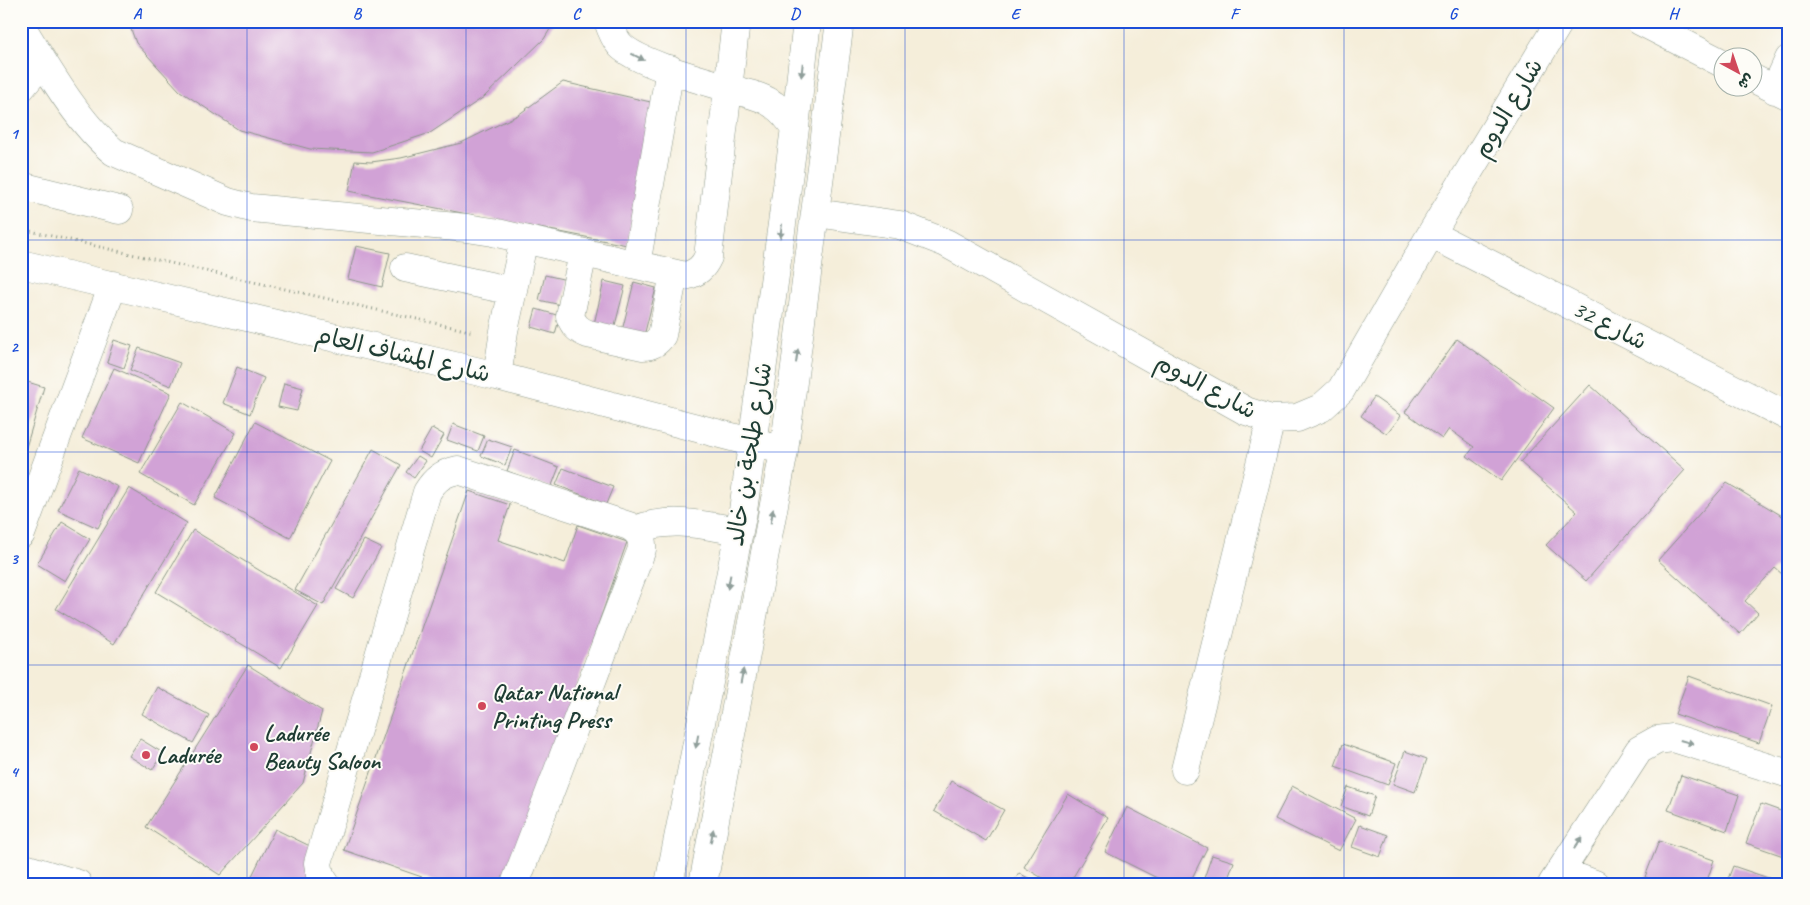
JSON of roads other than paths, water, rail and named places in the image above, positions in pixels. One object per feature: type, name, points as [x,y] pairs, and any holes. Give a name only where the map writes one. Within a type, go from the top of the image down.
[{"type":"street","points":[[608,21],[612,33],[621,45],[632,54],[670,69],[756,95],[774,104],[786,115],[795,128]]},
{"type":"street","points":[[21,26],[84,122],[101,142],[114,152],[228,202],[262,210],[467,228],[684,276],[695,274],[704,266],[708,257],[736,21]]},
{"type":"street","name":"شارع طلحة بن خالد","points":[[669,884],[739,531],[795,128],[807,21]]},
{"type":"street","name":"شارع طلحة بن خالد","points":[[703,884],[784,451],[840,21]]},
{"type":"street","name":"شارع الدوم","points":[[816,213],[900,225],[946,242],[1246,411],[1271,419],[1297,418],[1321,408],[1341,390],[1431,234],[1560,21]]},
{"type":"street","points":[[1640,21],[1712,58]]},
{"type":"street","points":[[1772,88],[1789,59]]},
{"type":"street","points":[[21,88],[43,62]]},
{"type":"street","points":[[636,265],[670,69]]},
{"type":"street","points":[[21,186],[119,210]]},
{"type":"street","name":"شارع 32","points":[[1431,234],[1789,416]]},
{"type":"street","points":[[497,376],[503,338],[524,240]]},
{"type":"street","points":[[583,253],[570,316],[573,324],[579,331],[588,334],[642,346],[650,346],[658,341],[662,334],[674,274]]},
{"type":"street","name":"شارع المشاف العام","points":[[21,264],[497,376],[784,451]]},
{"type":"street","points":[[405,268],[513,292]]},
{"type":"street","points":[[22,529],[113,285]]},
{"type":"street","points":[[1185,770],[1271,419]]},
{"type":"street","points":[[326,884],[320,875],[318,863],[427,492],[439,477],[458,470],[629,526],[635,530],[643,541],[642,549],[515,884]]},
{"type":"street","points":[[635,530],[649,524],[679,521],[739,531]]},
{"type":"street","points":[[1595,884],[1556,878],[1639,750],[1656,740],[1673,738],[1789,774]]},
{"type":"street","points":[[21,867],[78,884]]},
{"type":"place","name":"Qatar National Printing Press","points":[[482,706]]},
{"type":"place","name":"Ladurée Beauty Saloon","points":[[254,747]]},
{"type":"place","name":"Ladurée","points":[[146,755]]}]
